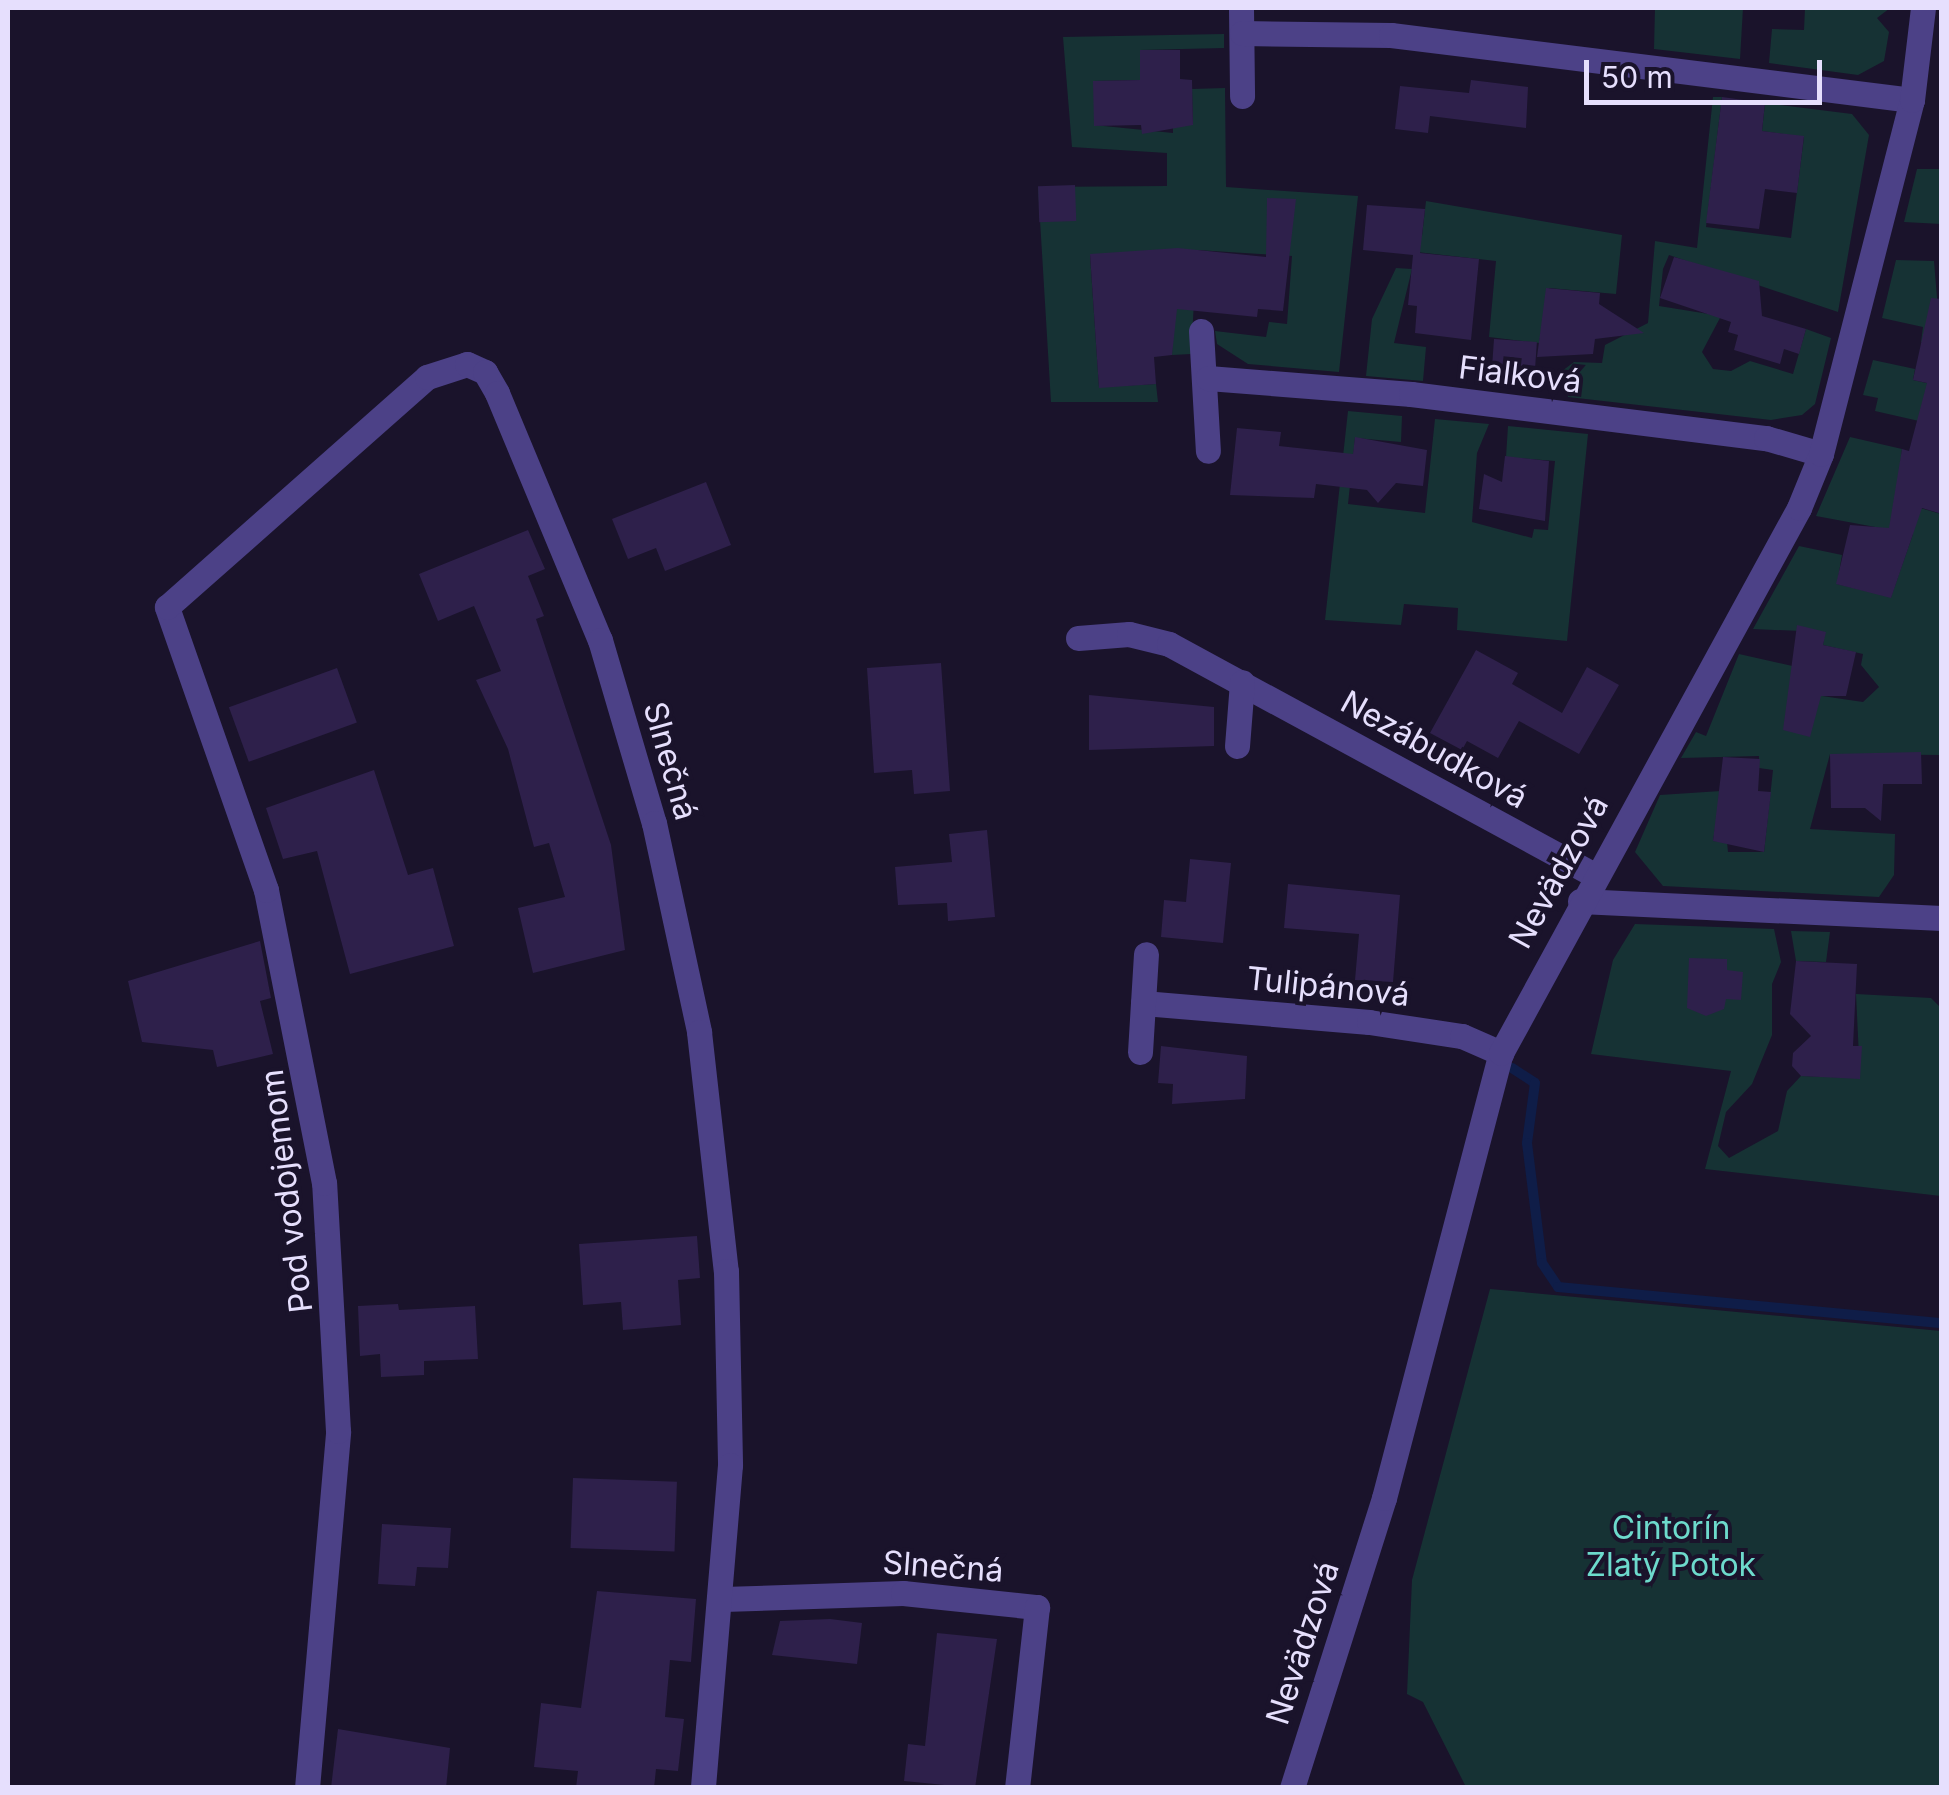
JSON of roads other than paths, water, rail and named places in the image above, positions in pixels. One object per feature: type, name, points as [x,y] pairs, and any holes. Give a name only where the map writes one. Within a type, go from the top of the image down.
[{"type":"street","name":"Nevädzová","points":[[1292,1788],[1384,1498],[1501,1052],[1595,874],[1799,508],[1821,454],[1912,100],[1923,8]]},
{"type":"street","points":[[1242,96],[1241,20],[1912,100]]},
{"type":"street","points":[[1201,331],[1208,378],[1208,451]]},
{"type":"street","name":"Slnečná","points":[[166,607],[427,377],[450,364],[486,372],[605,658],[654,823],[696,1015],[726,1271],[723,1599],[702,1788]]},
{"type":"street","name":"Fialková","points":[[1208,378],[1431,396],[1766,438],[1821,454]]},
{"type":"street","name":"Pod vodojemom","points":[[166,607],[266,890],[324,1183],[338,1431],[307,1788]]},
{"type":"street","name":"Nezábudková","points":[[1078,638],[1130,634],[1168,644],[1595,874]]},
{"type":"street","points":[[1237,746],[1242,682]]},
{"type":"street","points":[[1580,902],[1942,918]]},
{"type":"street","points":[[1140,1052],[1146,954]]},
{"type":"street","name":"Tulipánová","points":[[1144,1003],[1369,1022],[1462,1036],[1501,1052]]},
{"type":"street","name":"Slnečná","points":[[723,1599],[903,1593],[1036,1607],[1017,1788]]},
{"type":"waterway","points":[[1512,1068],[1535,1083],[1527,1143],[1542,1263],[1558,1287],[1942,1323]]},
{"type":"park label","name":"Cintorín Zlatý Potok","points":[[1671,1548]]}]
